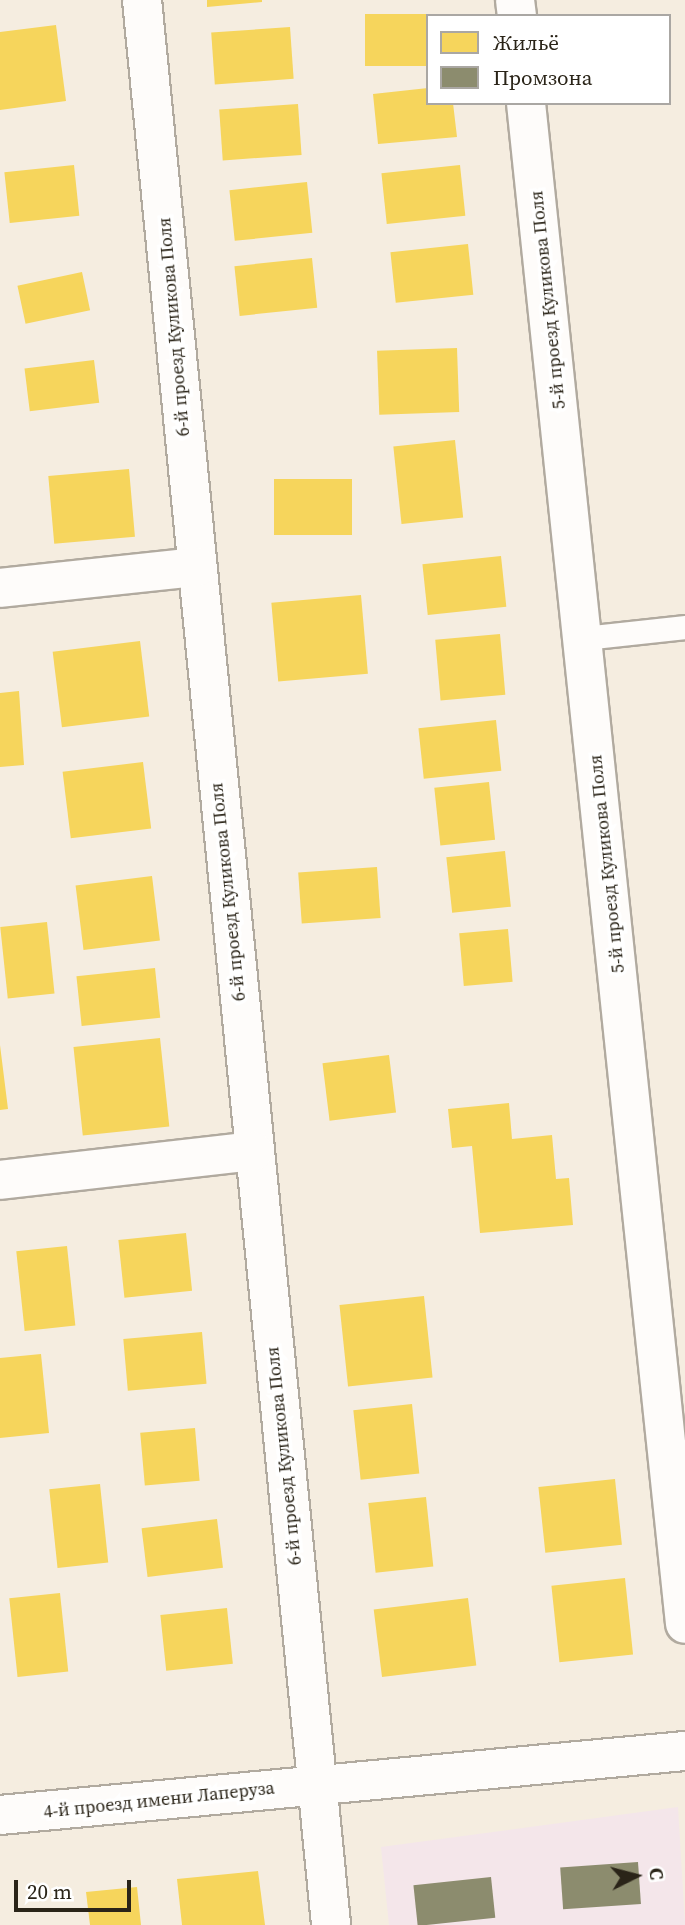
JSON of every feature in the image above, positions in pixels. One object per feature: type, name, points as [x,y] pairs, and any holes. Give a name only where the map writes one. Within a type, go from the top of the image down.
[{"type":"street","name":"6-й проезд Куликова Поля","points":[[142,0],[331,1925]]},
{"type":"street","name":"5-й проезд Куликова Поля","points":[[526,105],[685,1624]]},
{"type":"street","points":[[0,588],[197,567]]},
{"type":"street","points":[[0,1180],[253,1152]]},
{"type":"street","points":[[317,1783],[685,1751]]},
{"type":"street","name":"4-й проезд имени Лаперуза","points":[[0,1815],[317,1783]]},
{"type":"lane","points":[[584,638],[685,627]]},
{"type":"shaded area","points":[[678,1807],[685,1925],[389,1925],[381,1847]]},
{"type":"building: Жильё","points":[[207,0],[262,0],[262,2],[207,7]]},
{"type":"building: Жильё","points":[[365,14],[426,14],[426,66],[365,66]]},
{"type":"building: Жильё","points":[[56,25],[66,101],[0,110],[0,32]]},
{"type":"building: Жильё","points":[[290,27],[294,79],[215,84],[211,33]]},
{"type":"building: Жильё","points":[[426,88],[426,105],[453,105],[457,137],[378,144],[373,94]]},
{"type":"building: Жильё","points":[[298,104],[302,155],[223,160],[219,110]]},
{"type":"building: Жильё","points":[[74,165],[79,216],[10,223],[4,172]]},
{"type":"building: Жильё","points":[[460,165],[465,216],[387,224],[381,173]]},
{"type":"building: Жильё","points":[[307,182],[312,233],[235,241],[229,190]]},
{"type":"building: Жильё","points":[[468,244],[473,295],[396,303],[390,252]]},
{"type":"building: Жильё","points":[[312,258],[317,308],[240,316],[234,266]]},
{"type":"building: Жильё","points":[[82,272],[90,310],[26,324],[17,286]]},
{"type":"building: Жильё","points":[[457,348],[459,412],[379,415],[377,351]]},
{"type":"building: Жильё","points":[[94,360],[99,403],[30,411],[25,369]]},
{"type":"building: Жильё","points":[[455,440],[463,518],[401,524],[393,446]]},
{"type":"building: Жильё","points":[[129,469],[135,537],[54,544],[48,476]]},
{"type":"building: Жильё","points":[[274,479],[352,479],[352,535],[274,535]]},
{"type":"building: Жильё","points":[[501,556],[506,607],[428,615],[422,564]]},
{"type":"building: Жильё","points":[[361,595],[368,674],[278,682],[271,603]]},
{"type":"building: Жильё","points":[[500,634],[505,695],[441,700],[435,640]]},
{"type":"building: Жильё","points":[[140,641],[149,716],[62,727],[53,652]]},
{"type":"building: Жильё","points":[[19,691],[24,765],[0,767],[0,693]]},
{"type":"building: Жильё","points":[[496,720],[501,771],[424,779],[418,728]]},
{"type":"building: Жильё","points":[[143,762],[151,829],[71,838],[63,772]]},
{"type":"building: Жильё","points":[[489,782],[495,840],[440,845],[434,788]]},
{"type":"building: Жильё","points":[[505,851],[511,907],[452,913],[446,857]]},
{"type":"building: Жильё","points":[[377,867],[381,918],[302,923],[298,873]]},
{"type":"building: Жильё","points":[[152,876],[160,941],[83,950],[76,885]]},
{"type":"building: Жильё","points":[[47,922],[55,994],[8,999],[0,927]]},
{"type":"building: Жильё","points":[[508,929],[513,982],[464,986],[459,933]]},
{"type":"building: Жильё","points":[[155,968],[160,1018],[82,1026],[76,976]]},
{"type":"building: Жильё","points":[[160,1038],[169,1127],[83,1136],[73,1047]]},
{"type":"building: Жильё","points":[[0,1045],[8,1109],[0,1110]]},
{"type":"building: Жильё","points":[[389,1055],[396,1113],[330,1121],[322,1063]]},
{"type":"building: Жильё","points":[[509,1103],[512,1139],[552,1135],[556,1179],[569,1178],[573,1225],[480,1233],[472,1146],[452,1148],[448,1109]]},
{"type":"building: Жильё","points":[[186,1233],[192,1291],[124,1298],[118,1240]]},
{"type":"building: Жильё","points":[[67,1246],[75,1326],[25,1331],[16,1251]]},
{"type":"building: Жильё","points":[[424,1296],[433,1378],[348,1386],[339,1305]]},
{"type":"building: Жильё","points":[[202,1332],[207,1384],[128,1391],[123,1339]]},
{"type":"building: Жильё","points":[[41,1354],[49,1433],[0,1438],[0,1358]]},
{"type":"building: Жильё","points":[[412,1404],[419,1474],[361,1480],[353,1410]]},
{"type":"building: Жильё","points":[[195,1428],[200,1481],[145,1486],[140,1433]]},
{"type":"building: Жильё","points":[[615,1479],[622,1545],[545,1553],[538,1487]]},
{"type":"building: Жильё","points":[[100,1484],[108,1563],[58,1568],[49,1489]]},
{"type":"building: Жильё","points":[[426,1497],[433,1567],[376,1573],[368,1503]]},
{"type":"building: Жильё","points":[[217,1519],[223,1568],[148,1577],[142,1528]]},
{"type":"building: Жильё","points":[[625,1578],[633,1655],[559,1662],[551,1586]]},
{"type":"building: Жильё","points":[[60,1593],[68,1672],[18,1677],[9,1598]]},
{"type":"building: Жильё","points":[[468,1598],[476,1665],[382,1677],[374,1610]]},
{"type":"building: Жильё","points":[[227,1608],[233,1664],[166,1671],[160,1615]]},
{"type":"building: Жильё","points":[[258,1871],[265,1925],[182,1925],[177,1879]]},
{"type":"building: Жильё","points":[[137,1887],[141,1925],[90,1925],[86,1892]]},
{"type":"building: Промзона","points":[[638,1862],[641,1904],[563,1909],[560,1867]]},
{"type":"building: Промзона","points":[[491,1877],[495,1918],[418,1925],[413,1885]]}]
